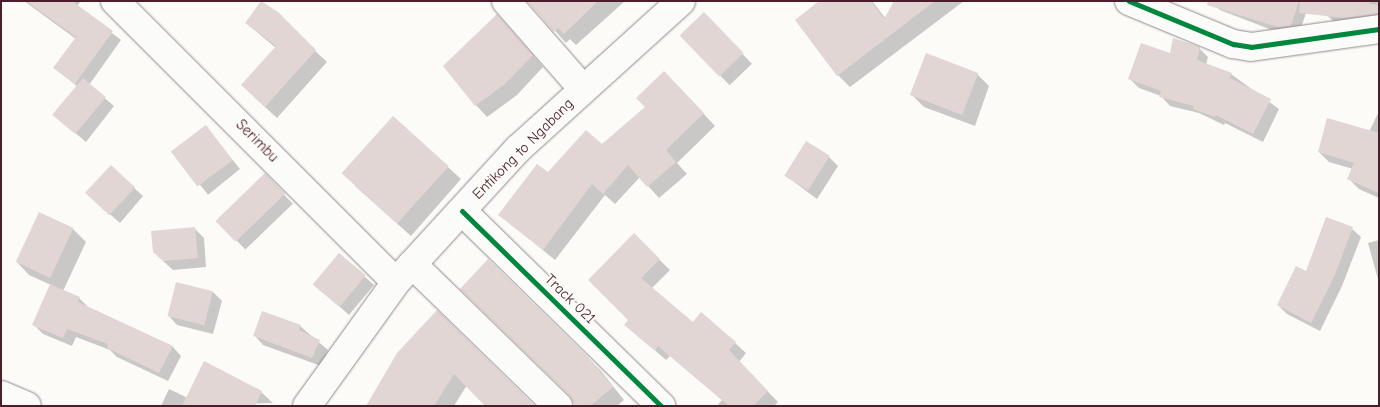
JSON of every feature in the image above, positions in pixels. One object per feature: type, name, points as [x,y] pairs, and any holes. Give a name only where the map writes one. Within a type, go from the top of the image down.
[{"type":"main road","name":"Serimbu","points":[[115,1],[404,273],[558,406]]},
{"type":"main road","points":[[506,1],[582,89]]},
{"type":"main road","name":"Entikong to Ngabang","points":[[307,406],[404,273],[518,149],[681,1]]},
{"type":"main road","points":[[1130,1],[1233,44],[1251,47],[1379,29]]},
{"type":"main road","name":"Track 021","points":[[462,211],[661,406]]},
{"type":"main road","points":[[1,395],[27,406]]},
{"type":"building","points":[[26,1],[72,1],[113,31],[75,84],[53,68],[76,37]]},
{"type":"building","points":[[261,1],[278,12],[316,50],[265,107],[241,85],[276,46],[245,23]]},
{"type":"building","points":[[527,1],[598,1],[564,34],[558,28],[554,32]]},
{"type":"building","points":[[819,1],[871,1],[884,19],[894,1],[935,1],[837,76],[795,20]]},
{"type":"building","points":[[1208,1],[1299,1],[1291,26],[1278,27],[1207,5]]},
{"type":"building","points":[[1300,1],[1370,1],[1369,4],[1379,5],[1379,14],[1344,18],[1299,13]]},
{"type":"building","points":[[704,12],[744,53],[719,77],[680,36]]},
{"type":"building","points":[[497,14],[533,55],[505,84],[475,106],[443,66]]},
{"type":"building","points":[[1173,38],[1200,47],[1197,60],[1232,73],[1230,78],[1271,99],[1253,134],[1216,115],[1215,117],[1193,109],[1194,106],[1159,97],[1161,91],[1128,79],[1141,43],[1170,53]]},
{"type":"building","points":[[926,53],[978,73],[962,115],[910,95]]},
{"type":"building","points":[[664,71],[704,113],[666,150],[676,162],[647,187],[628,165],[603,194],[592,184],[543,250],[498,215],[537,164],[548,172],[586,130],[602,144],[645,107],[636,98]]},
{"type":"building","points":[[83,78],[106,97],[75,134],[52,115]]},
{"type":"building","points":[[393,116],[449,166],[397,223],[341,173]]},
{"type":"building","points":[[1327,118],[1379,133],[1379,193],[1347,179],[1354,163],[1318,152]]},
{"type":"building","points":[[206,125],[232,160],[197,187],[171,151]]},
{"type":"building","points":[[806,141],[830,156],[808,191],[784,176]]},
{"type":"building","points":[[111,165],[135,188],[109,215],[85,193]]},
{"type":"building","points":[[265,173],[285,194],[236,242],[215,221]]},
{"type":"building","points":[[39,212],[73,228],[50,278],[16,262]]},
{"type":"building","points":[[1326,217],[1353,227],[1334,277],[1311,323],[1277,305],[1296,266],[1306,271]]},
{"type":"building","points":[[195,227],[198,258],[163,261],[153,252],[151,231]]},
{"type":"building","points":[[634,233],[660,259],[641,278],[693,322],[701,312],[736,342],[729,350],[768,391],[753,406],[729,406],[658,346],[655,351],[624,325],[628,320],[588,280]]},
{"type":"building","points":[[339,253],[366,275],[339,307],[313,284]]},
{"type":"building","points":[[488,259],[588,357],[613,387],[590,406],[575,406],[569,395],[460,289]]},
{"type":"building","points":[[176,282],[213,291],[204,325],[168,316]]},
{"type":"building","points":[[50,284],[80,297],[78,302],[173,346],[159,373],[107,348],[108,344],[67,329],[63,338],[32,325]]},
{"type":"building","points":[[437,310],[535,406],[485,406],[454,374],[434,406],[366,406],[397,353]]},
{"type":"building","points":[[262,311],[301,325],[299,330],[320,340],[312,358],[253,336]]},
{"type":"building","points":[[204,361],[262,391],[255,406],[182,406]]},
{"type":"cycle path","points":[[1129,1],[1233,44],[1251,47],[1379,29]]},
{"type":"cycle path","points":[[462,211],[661,406]]}]
